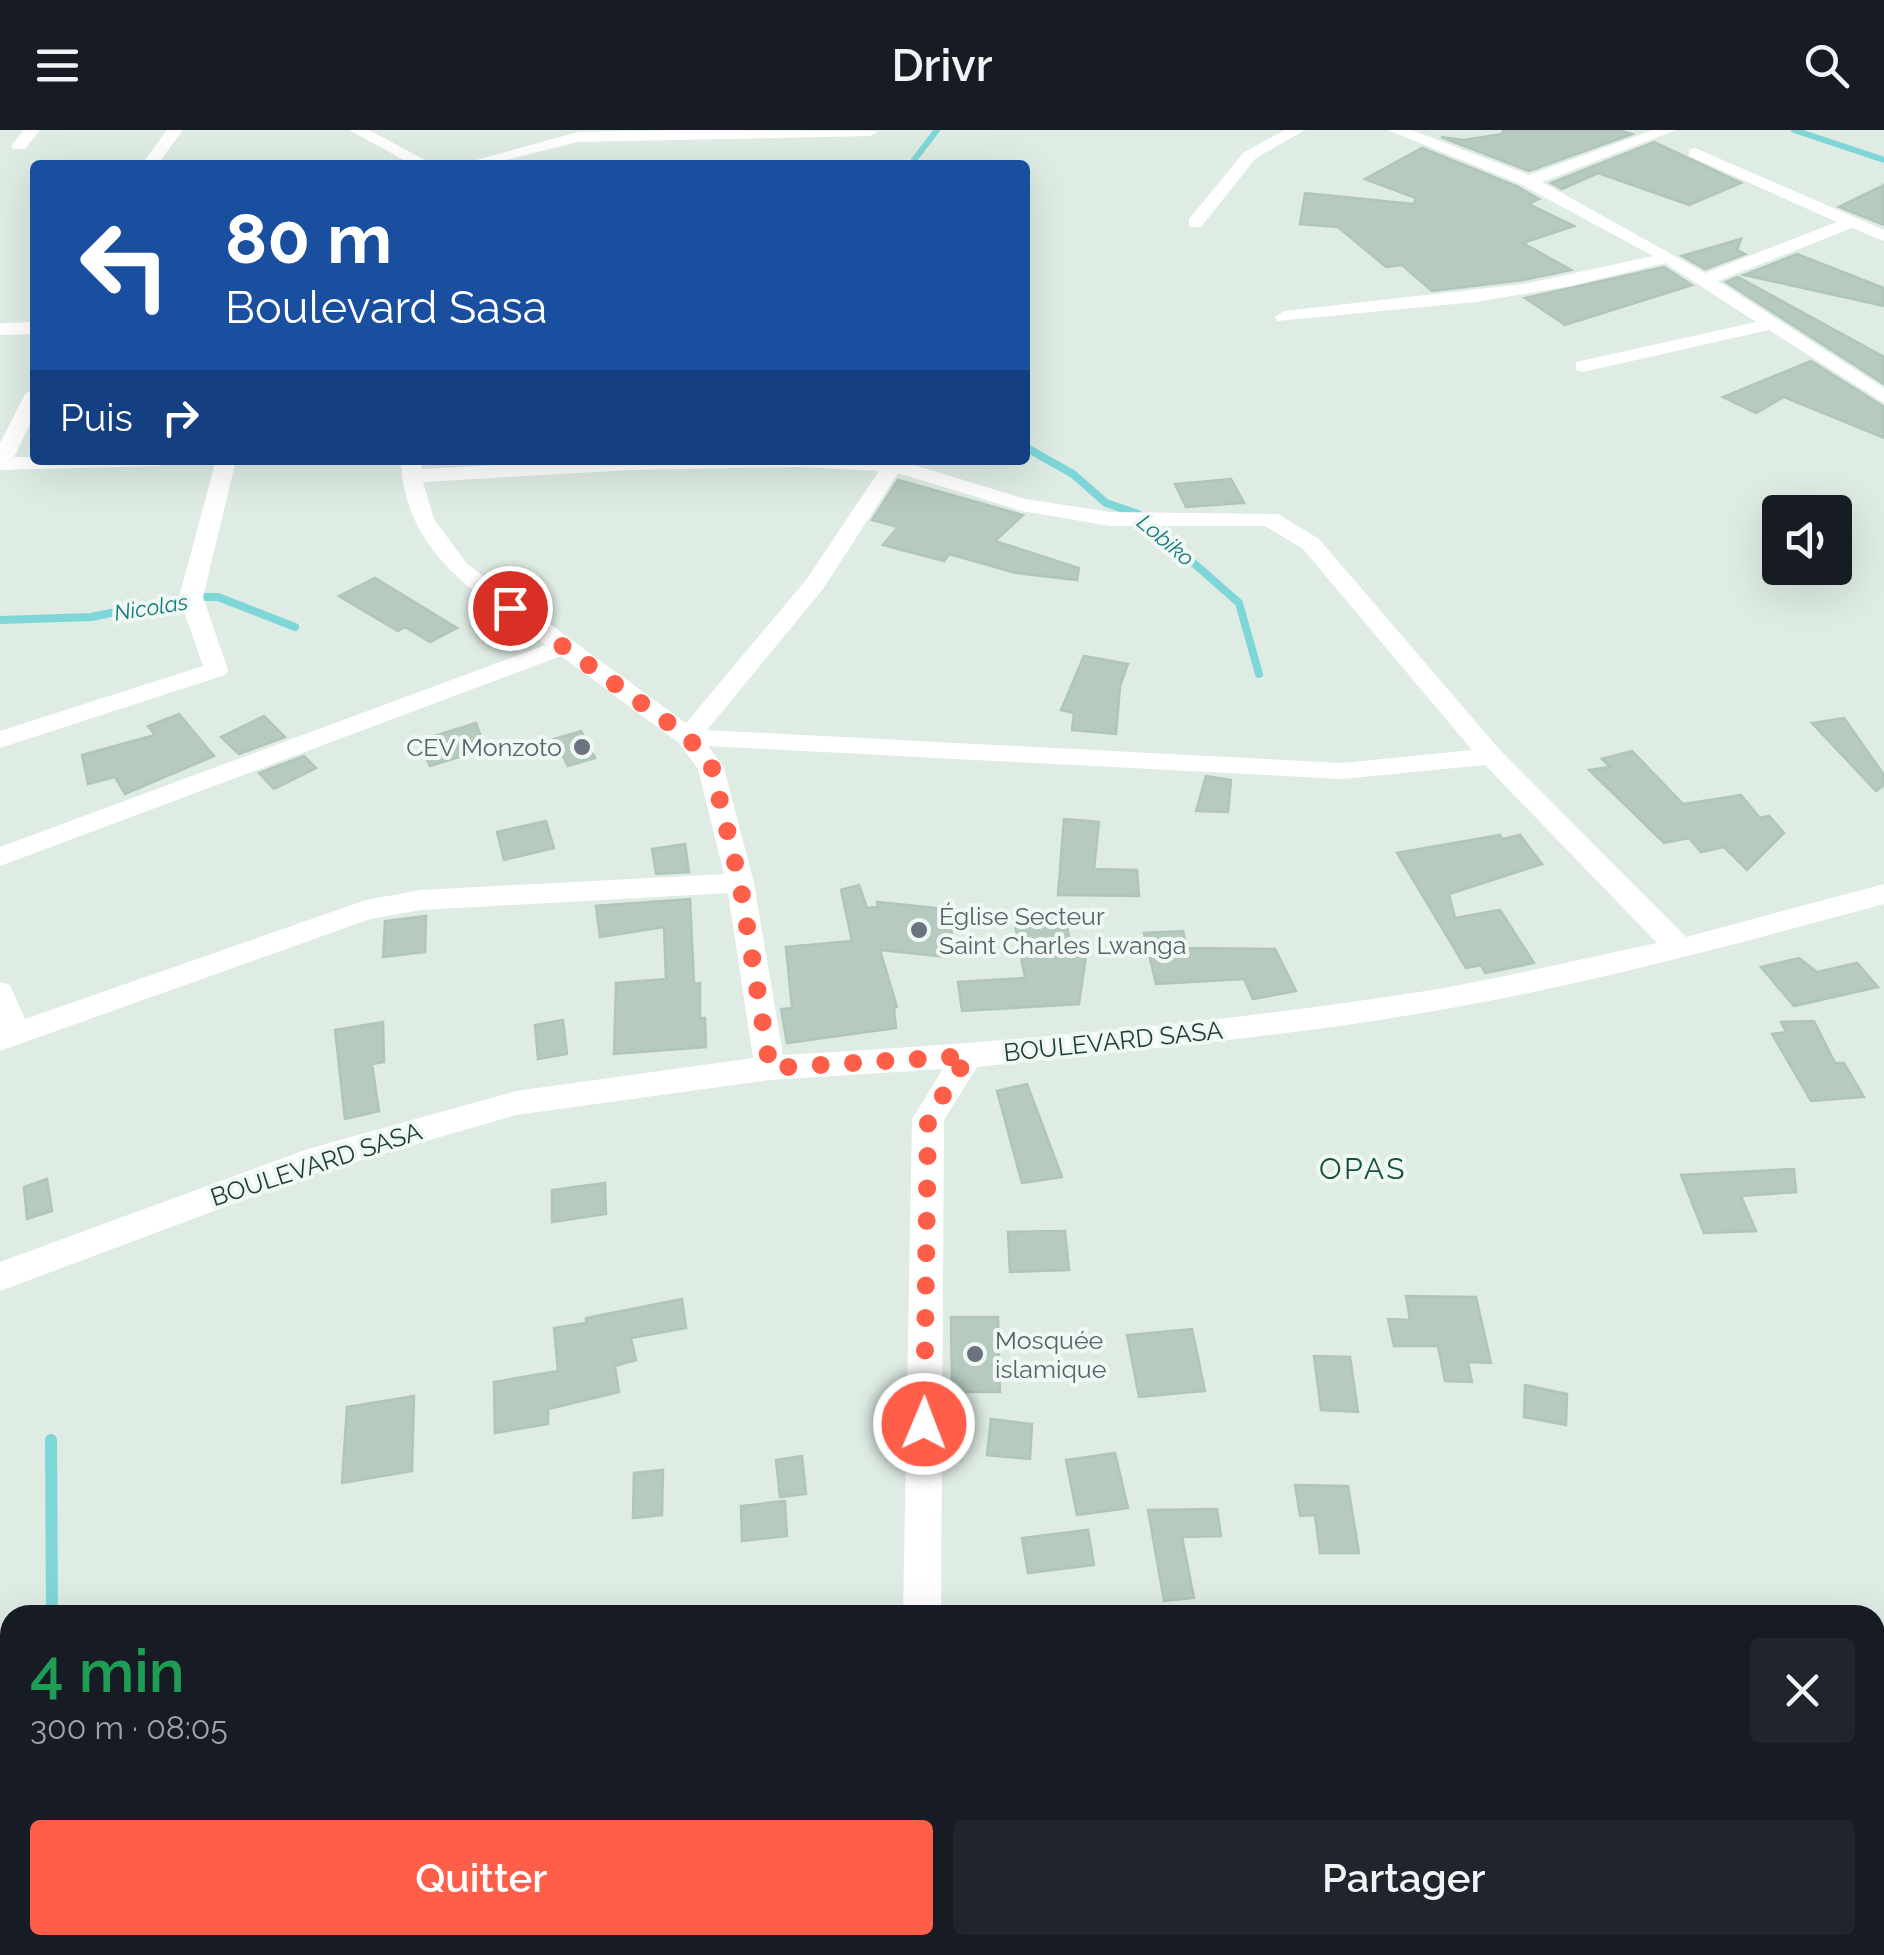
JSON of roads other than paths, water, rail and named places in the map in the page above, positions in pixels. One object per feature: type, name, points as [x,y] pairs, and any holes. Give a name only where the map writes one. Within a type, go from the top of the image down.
[{"type":"street","points":[[19,146],[32,130]]},
{"type":"street","points":[[152,160],[175,130]]},
{"type":"street","points":[[1195,222],[1250,155],[1297,130]]},
{"type":"street","points":[[1396,130],[1458,148],[1532,180],[1703,280],[1884,398]]},
{"type":"street","points":[[1532,180],[1668,130]]},
{"type":"street","points":[[364,131],[417,160]]},
{"type":"street","points":[[486,160],[578,137],[870,131]]},
{"type":"street","points":[[1695,153],[1884,236]]},
{"type":"street","points":[[1703,280],[1852,222]]},
{"type":"street","points":[[1284,317],[1508,294],[1597,277],[1665,258]]},
{"type":"street","points":[[1583,366],[1770,324]]},
{"type":"street","points":[[0,329],[30,328]]},
{"type":"street","points":[[30,404],[0,464],[30,463]]},
{"type":"street","points":[[0,740],[216,670],[191,597],[225,465]]},
{"type":"street","points":[[520,465],[411,468],[412,500],[432,535],[459,569],[688,737],[712,768],[740,883],[770,1068]]},
{"type":"street","points":[[688,737],[815,584],[893,465],[1022,505],[1110,519],[1270,519],[1311,544],[1491,756],[1680,949]]},
{"type":"street","points":[[0,856],[562,647]]},
{"type":"street","points":[[688,737],[1342,771],[1491,756]]},
{"type":"street","points":[[0,993],[8,1037],[366,910],[421,900],[740,883]]},
{"type":"street","name":"BOULEVARD SASA","points":[[0,1277],[308,1162],[516,1103],[770,1068],[968,1056],[1286,1022],[1430,1002],[1680,949],[1884,894]]},
{"type":"street","points":[[922,1605],[928,1119],[968,1056]]},
{"type":"waterway","name":"Lobiko","points":[[914,160],[937,130]]},
{"type":"waterway","points":[[1794,130],[1884,160]]},
{"type":"waterway","name":"Lobiko","points":[[1030,450],[1073,474],[1106,503],[1138,514],[1239,603],[1259,674]]},
{"type":"waterway","name":"Nicolas","points":[[0,620],[91,617],[191,597],[218,597],[295,627]]},
{"type":"waterway","points":[[51,1440],[52,1605]]},
{"type":"place","name":"CEV Monzoto","points":[[582,747]]},
{"type":"place","name":"Église Secteur Saint Charles Lwanga","points":[[919,930]]},
{"type":"place","name":"Mosquée islamique","points":[[975,1354]]},
{"type":"district","name":"OPAS","points":[[1363,1168]]}]
